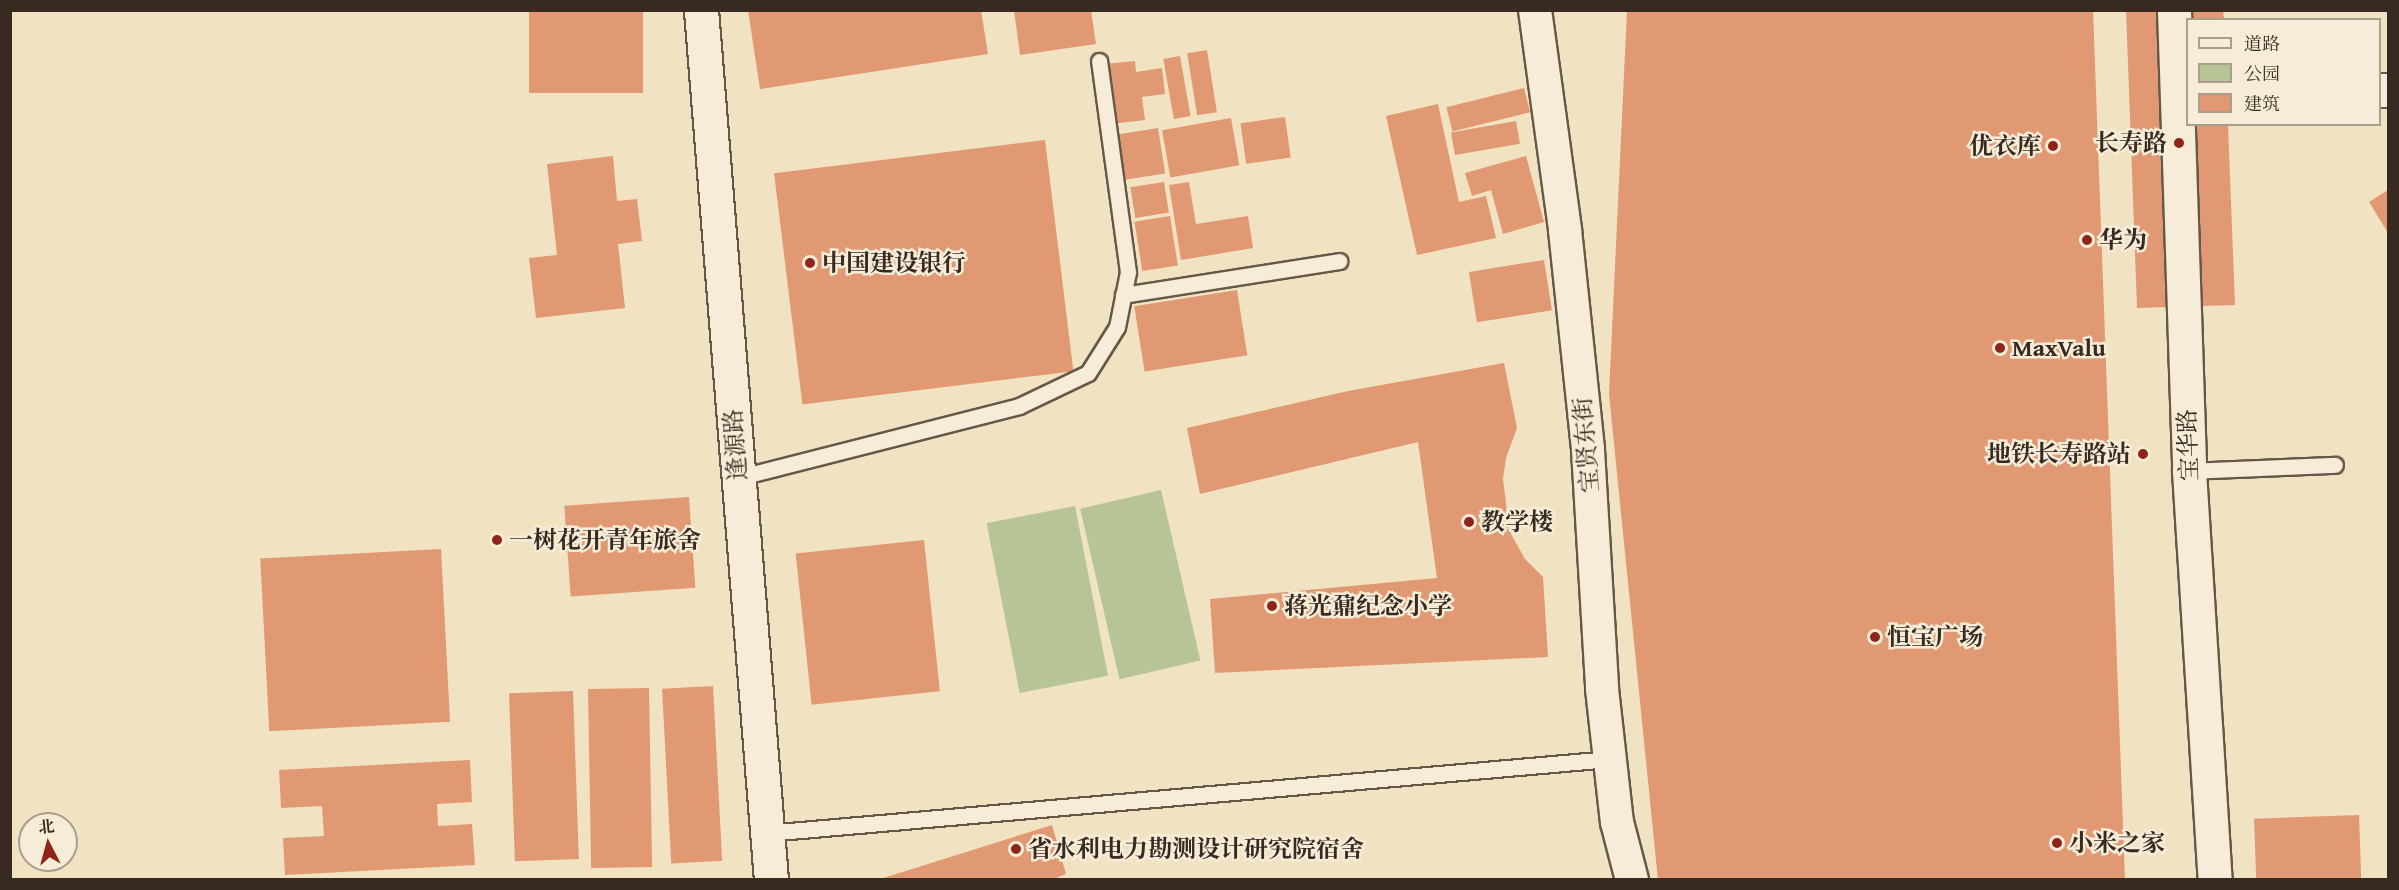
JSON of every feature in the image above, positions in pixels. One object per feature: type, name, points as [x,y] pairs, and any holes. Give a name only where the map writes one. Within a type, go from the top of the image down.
[{"type":"street","name":"逢源路","points":[[701,10],[771,879]]},
{"type":"street","name":"宝贤东街","points":[[1534,10],[1565,230],[1588,450],[1602,689],[1617,822],[1632,879]]},
{"type":"street","name":"宝华路","points":[[2174,10],[2181,88],[2189,471],[2215,879]]},
{"type":"lane","points":[[737,478],[1019,405],[1088,373],[1117,327],[1128,272],[1099,61]]},
{"type":"lane","points":[[1123,296],[1339,261]]},
{"type":"lane","points":[[2189,471],[2335,465]]},
{"type":"lane","points":[[767,833],[1610,759]]},
{"type":"green space","points":[[1161,490],[1200,661],[1119,679],[1080,509]]},
{"type":"green space","points":[[1075,506],[1108,676],[1020,693],[987,523]]},
{"type":"building","points":[[529,10],[643,10],[643,93],[529,93]]},
{"type":"building","points":[[748,10],[981,10],[988,54],[760,89]]},
{"type":"building","points":[[1014,10],[1091,10],[1096,44],[1020,55]]},
{"type":"building","name":"恒宝广场","points":[[1627,10],[2093,10],[2125,880],[1658,880],[1609,394]]},
{"type":"building","name":"长寿路","points":[[2126,10],[2223,10],[2224,18],[2186,18],[2186,126],[2228,126],[2235,305],[2137,308]]},
{"type":"building","points":[[1207,50],[1217,112],[1197,115],[1187,53]]},
{"type":"building","points":[[1180,56],[1191,116],[1174,119],[1163,59]]},
{"type":"building","points":[[1135,61],[1136,72],[1162,68],[1165,94],[1142,97],[1145,120],[1111,124],[1104,64]]},
{"type":"building","points":[[1524,88],[1530,112],[1452,132],[1446,107]]},
{"type":"building","points":[[1438,104],[1459,202],[1486,196],[1496,238],[1417,255],[1386,116]]},
{"type":"building","points":[[1285,117],[1291,158],[1246,164],[1240,123]]},
{"type":"building","points":[[1231,118],[1239,165],[1170,177],[1162,130]]},
{"type":"building","points":[[1516,121],[1520,144],[1455,155],[1451,132]]},
{"type":"building","points":[[1158,128],[1165,173],[1125,180],[1118,134]]},
{"type":"building","points":[[1045,140],[1073,371],[802,405],[774,173]]},
{"type":"building","points":[[613,156],[617,201],[637,199],[642,241],[618,244],[625,308],[536,318],[529,258],[557,255],[547,164]]},
{"type":"building","points":[[1526,156],[1544,222],[1503,234],[1491,190],[1472,196],[1465,173]]},
{"type":"building","points":[[1164,182],[1169,213],[1135,218],[1130,187]]},
{"type":"building","points":[[1189,182],[1196,224],[1248,216],[1253,248],[1181,260],[1169,185]]},
{"type":"building","points":[[2388,190],[2388,233],[2369,202]]},
{"type":"building","points":[[1170,216],[1178,265],[1142,271],[1134,222]]},
{"type":"building","points":[[1544,260],[1552,310],[1477,322],[1469,272]]},
{"type":"building","points":[[1237,290],[1247,355],[1145,371],[1134,306]]},
{"type":"building","name":"教学楼","points":[[1504,363],[1517,428],[1506,458],[1503,479],[1507,511],[1511,534],[1525,559],[1543,577],[1548,657],[1215,673],[1210,599],[1437,578],[1418,442],[1200,494],[1187,428],[1348,391]]},
{"type":"building","points":[[689,497],[695,588],[571,596],[564,506]]},
{"type":"building","points":[[924,540],[940,691],[812,705],[796,553]]},
{"type":"building","points":[[441,549],[450,722],[269,731],[260,558]]},
{"type":"building","points":[[713,686],[722,861],[671,863],[662,689]]},
{"type":"building","points":[[649,688],[652,867],[591,868],[588,689]]},
{"type":"building","points":[[573,691],[579,859],[515,861],[509,693]]},
{"type":"building","points":[[470,760],[472,802],[437,804],[438,826],[472,824],[475,865],[285,875],[283,838],[324,836],[322,806],[281,808],[279,770]]},
{"type":"building","points":[[2359,815],[2361,880],[2256,880],[2254,819]]},
{"type":"building","name":"省水利电力勘测设计研究院宿舍","points":[[1052,825],[1066,874],[1051,880],[877,880]]},
{"type":"place","name":"长寿路","points":[[2179,143]]},
{"type":"place","name":"优衣库","points":[[2053,146]]},
{"type":"place","name":"华为","points":[[2087,240]]},
{"type":"place","name":"中国建设银行","points":[[810,263]]},
{"type":"place","name":"MaxValu","points":[[2000,348]]},
{"type":"place","name":"地铁长寿路站","points":[[2143,454]]},
{"type":"place","name":"教学楼","points":[[1469,522]]},
{"type":"place","name":"一树花开青年旅舍","points":[[497,540]]},
{"type":"place","name":"蒋光鼐纪念小学","points":[[1272,606]]},
{"type":"place","name":"恒宝广场","points":[[1875,637]]},
{"type":"place","name":"小米之家","points":[[2057,843]]},
{"type":"place","name":"省水利电力勘测设计研究院宿舍","points":[[1016,849]]}]
